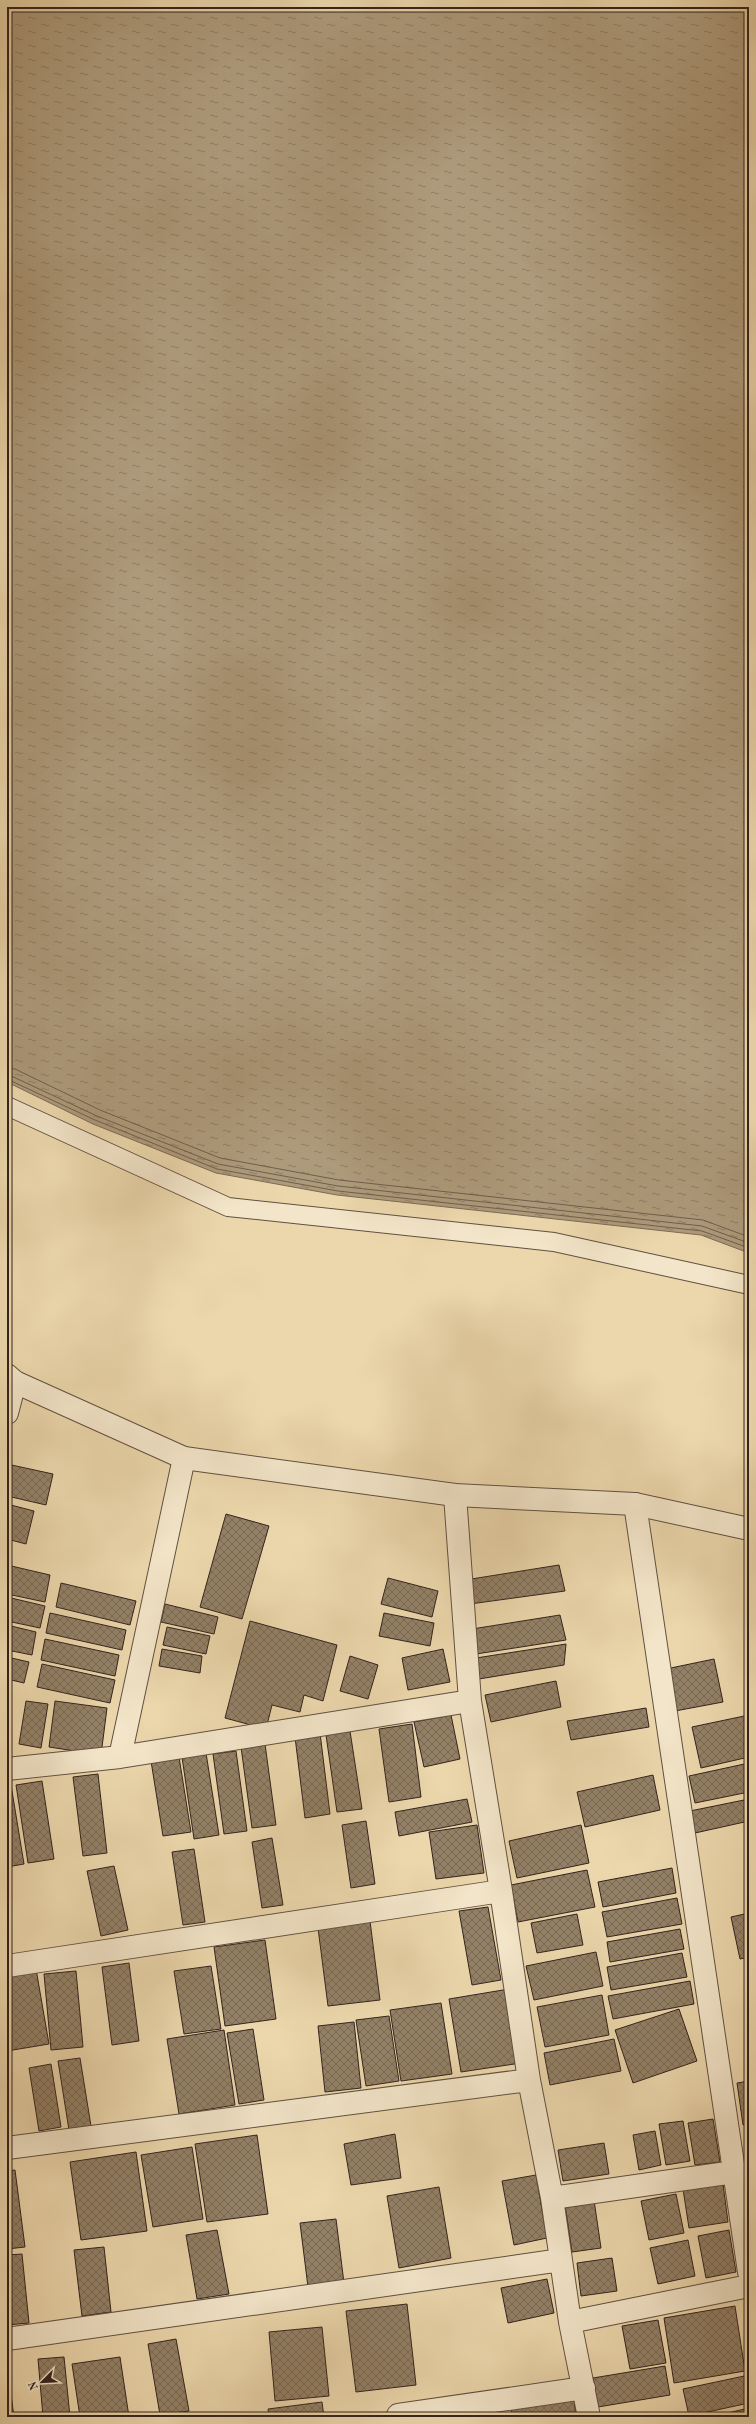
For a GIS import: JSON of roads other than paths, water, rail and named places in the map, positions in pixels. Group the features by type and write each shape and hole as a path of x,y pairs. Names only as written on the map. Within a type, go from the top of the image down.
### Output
{"street":[{"path":"7,1413 11,1378 184,1458 455,1495 635,1504 749,1529"},
{"path":"120,1757 184,1458"},
{"path":"455,1495 470,1701 502,1891 529,2080 552,2198 570,2322 589,2417"},
{"path":"635,1504 749,2272"},
{"path":"7,1769 120,1757 470,1701"},
{"path":"7,1966 502,1891"},
{"path":"7,2148 529,2080"},
{"path":"552,2198 734,2172"},
{"path":"7,2339 561,2260"},
{"path":"570,2322 749,2286"},
{"path":"398,2417 398,2415 584,2388"}],"lane":[{"path":"7,1106 228,1207 554,1242 749,1285"}],"water":[{"path":"7,7 749,7 749,1253 701,1235 337,1195 216,1173 93,1124 7,1082"}]}
